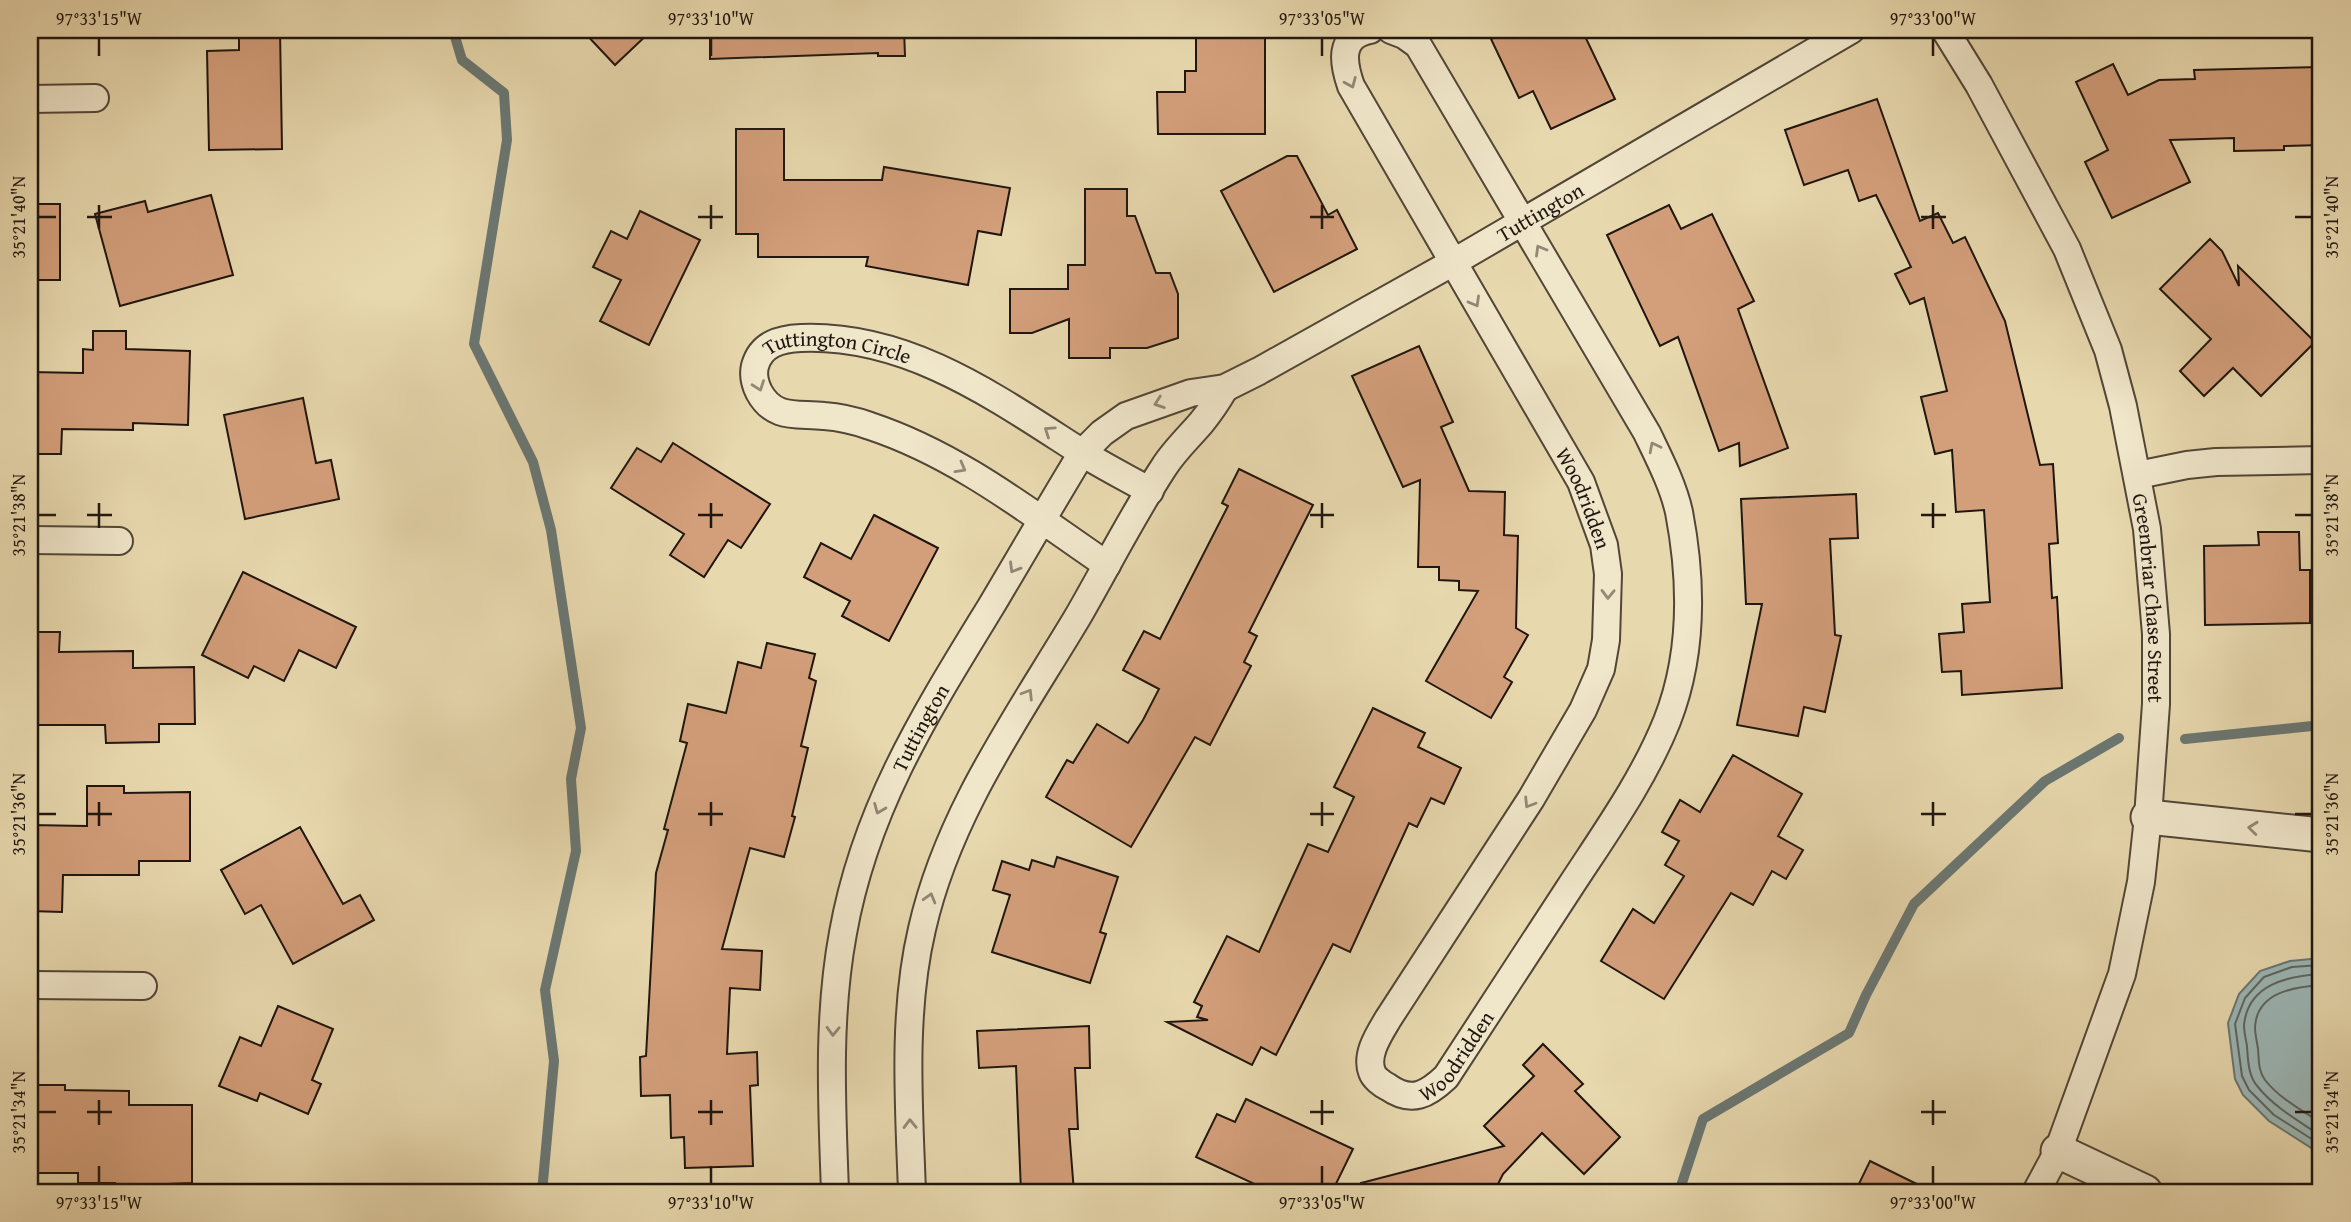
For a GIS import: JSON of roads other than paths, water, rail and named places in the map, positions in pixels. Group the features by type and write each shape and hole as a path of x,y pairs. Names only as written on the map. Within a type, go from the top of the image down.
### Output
{"street":[{"name":"Woodridden","path":"1370,30 1356,35 1348,43 1343,55 1351,86 1581,482 1604,545 1608,574 1608,615 1601,669 1583,710 1531,799 1375,1043 1371,1058 1372,1072 1381,1083 1395,1092 1409,1096 1431,1091 1446,1077 1642,771 1667,720 1682,666 1689,607 1678,510 1647,433 1418,45 1391,30"},
{"name":"Tuttington","path":"835,1192 832,1084 835,985 855,879 871,829 889,785 922,719 1082,453 1102,433 1126,416 1191,393 1226,388 1524,221 1852,30"},
{"name":"Greenbriar Chase Street","path":"1945,30 1979,85 2067,248 2108,350 2123,406 2147,529 2156,634 2148,817 2141,881 2122,974 2058,1151 2036,1192"},
{"path":"30,99 95,98"},
{"name":"Tuttington Circle","path":"1107,565 969,472 917,443 857,421 796,415 769,406 755,381 755,368 761,353 772,343 816,338 905,353 941,368 1021,413 1082,453 1150,491"},
{"name":"Tuttington","path":"912,1192 909,1036 914,980 921,930 956,828 986,766 1165,465 1203,421 1226,388"},
{"path":"2137,475 2216,462 2321,460"},
{"path":"30,540 119,541"},
{"path":"2148,817 2321,835"},
{"path":"30,985 143,986"},
{"path":"2058,1151 2145,1192"}],"water":[{"path":"2321,958 2321,1152 2269,1121 2243,1095 2235,1079 2228,1023 2239,994 2260,971 2290,961"}],"waterway":[{"path":"453,30 462,60 504,93 507,140 474,344 533,462 551,530 581,728 571,779 576,851 545,990 554,1061 542,1192"},
{"path":"2185,739 2312,726 2321,722"},
{"path":"1679,1192 1703,1119 1849,1033 1914,904 2045,781 2119,738"}]}
